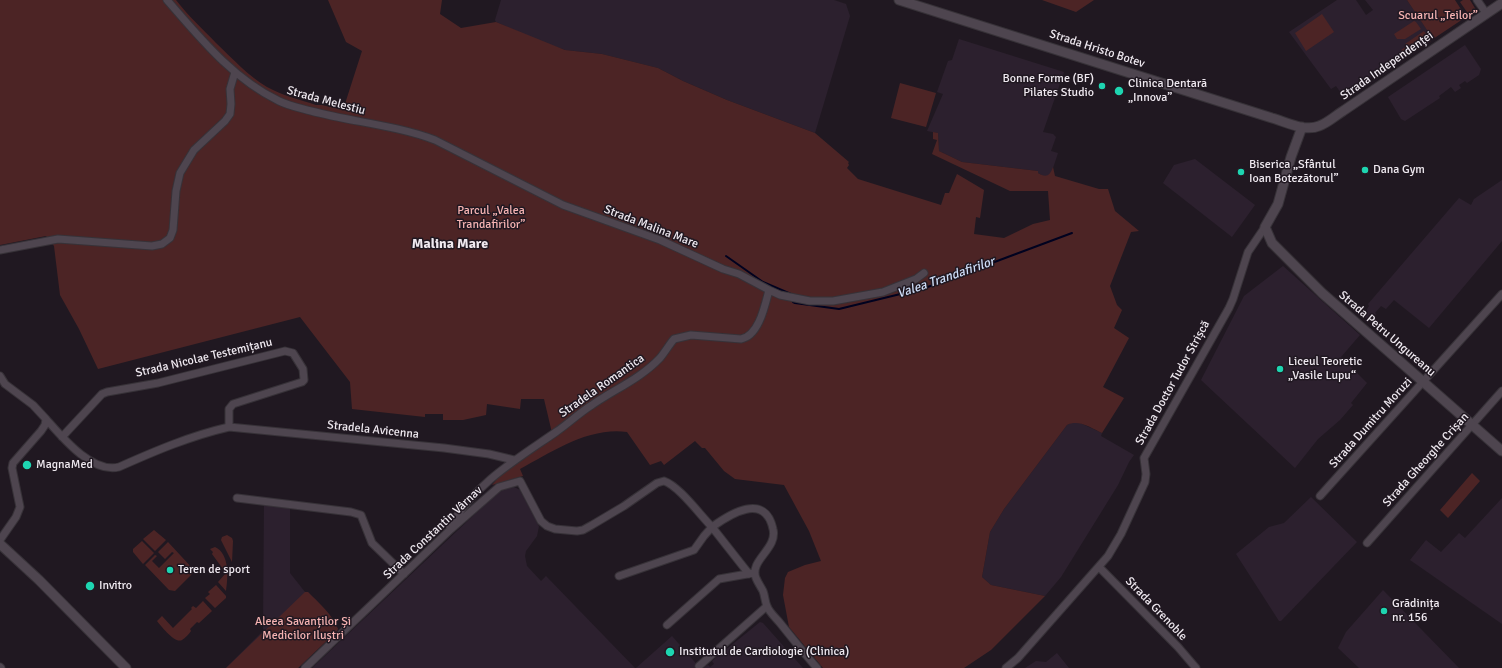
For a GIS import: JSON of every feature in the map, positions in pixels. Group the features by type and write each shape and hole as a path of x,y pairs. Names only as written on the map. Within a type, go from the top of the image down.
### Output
{"main road":[{"name":"Strada Hristo Botev","path":"899,0 1302,127"},
{"name":"Strada Independenței","path":"1302,127 1313,128 1326,123 1502,3"},
{"name":"Strada Doctor Tudor Strișcă","path":"1265,227 1278,204 1293,149 1302,127"},
{"name":"Strada Petru Ungureanu","path":"1265,227 1268,237 1272,243 1322,293 1502,451"},
{"path":"0,544 39,580 126,668"}],"street":[{"name":"Strada Melestiu","path":"167,0 199,37 235,72 259,90 280,101 331,116 374,125"},
{"path":"1477,0 1486,13"},
{"path":"0,250 58,239 152,246 162,244 170,238 174,230 176,191 180,173 194,150 225,121 230,114 230,89 235,72"},
{"name":"Strada Malina Mare","path":"374,125 420,134 435,140 563,205 660,240 723,269 739,274 780,295 804,300 822,302 833,301 883,292 916,279 924,273"},
{"name":"Strada Doctor Tudor Strișcă","path":"1006,668 1018,658 1099,567 1119,537 1145,482 1146,474 1144,458 1229,308 1248,252 1265,227"},
{"name":"Stradela Romantica","path":"447,533 456,517 466,505 498,472 569,423 586,409 638,377 660,358 674,339 691,335 741,339 749,336 755,329 761,316 769,290"},
{"name":"Strada Dumitru Moruzi","path":"1320,496 1502,294"},
{"name":"Strada Nicolae Testemițanu","path":"62,437 102,394 107,392 158,383 285,351 293,353 303,369 304,380 302,382 233,404 229,409 230,427"},
{"path":"0,376 5,384 33,405 77,452 89,460 107,468 114,468 167,446 209,432 230,427"},
{"name":"Strada Gheorghe Crișan","path":"1366,543 1502,391"},
{"path":"0,540 16,517 20,507 12,468 13,463 41,431 45,425 46,419"},
{"name":"Stradela Avicenna","path":"230,427 444,448 489,454 514,460"},
{"name":"Strada Constantin Vârnav","path":"305,668 447,533 499,486 520,480 541,521 547,526 555,529 577,531 583,530 592,525 624,506 657,483 664,481 670,484 682,495 712,527"},
{"path":"237,498 351,512 361,515 372,543 404,574"},
{"path":"620,576 694,550 712,527 743,509 750,508 762,511 773,527 773,538 770,546 756,565 752,574"},
{"path":"712,527 755,577 764,592 766,606 816,668"},
{"name":"Strada Grenoble","path":"1099,567 1178,647 1196,668"},
{"path":"667,625 719,579 752,574"},
{"path":"699,666 766,606"}],"shaded area":[{"path":"501,0 834,0 846,4 850,16 815,133 727,100 683,81 658,68 602,54 565,50 540,41 496,22 495,20"},
{"path":"1337,0 1356,0 1366,15 1373,10 1365,0 1407,0 1432,37 1352,90 1341,93 1336,86 1331,89 1289,32"},
{"path":"959,39 1064,72 1043,132 1053,134 1056,137 1051,151 1058,153 1051,174 1048,176 1043,176 1038,173 1038,171 962,162 939,151 938,133 927,131 943,94 937,92 948,61 952,60"},
{"path":"1465,45 1481,69 1479,75 1467,83 1465,81 1459,85 1461,88 1455,92 1451,87 1439,96 1440,98 1405,121 1401,119 1388,97"},
{"path":"1195,159 1255,205 1232,237 1163,183 1174,165"},
{"path":"1502,180 1502,241 1429,328 1394,300 1386,309 1381,306 1375,313 1376,314 1372,322 1363,316 1369,306 1368,304 1459,198 1471,205 1474,199"},
{"name":"Liceul Teoretic „Vasile Lupu“","path":"1283,266 1360,335 1341,357 1367,383 1351,403 1353,405 1340,420 1318,439 1295,468 1201,380 1244,296"},
{"path":"1073,422 1078,422 1102,433 1101,436 1134,455 1118,485 1061,577 1045,596 991,585 982,577 990,532 1004,509 1067,425"},
{"path":"514,487 520,490 539,526 537,536 526,551 525,556 527,566 541,581 546,576 635,668 312,668 493,497 502,490"},
{"path":"1311,497 1357,542 1281,621 1279,621 1236,554 1269,527 1284,523"},
{"path":"1502,498 1502,624 1410,560 1426,540 1441,552 1459,533 1465,538"},
{"path":"264,504 290,508 290,573 305,592 308,592 324,609 338,629 298,668 226,668 263,631"},
{"name":"Grădinița nr. 156","path":"1383,590 1459,668 1359,668 1338,648 1346,632"},
{"path":"760,622 763,623 803,668 703,668 708,665 710,667 714,664 712,661"},
{"name":"Institutul de Cardiologie (Clinica)","path":"672,636 700,668 636,668"},
{"path":"1057,653 1069,668 1025,668 1036,661 1046,662"}],"green space":[{"name":"Parcul „Valea Trandafirilor”","path":"0,0 176,0 216,43 260,83 291,97 316,105 343,110 362,51 346,42 328,0 442,0 440,14 461,28 496,22 565,50 602,54 658,68 683,81 727,100 815,133 849,162 847,168 858,179 941,205 945,193 949,193 957,174 984,190 980,218 976,217 974,234 1004,238 1033,224 1050,220 1048,191 1010,191 932,154 937,140 933,139 933,132 938,133 939,151 962,162 1038,171 1038,173 1045,176 1051,172 1053,167 1055,176 1099,189 1108,189 1115,211 1139,231 1131,232 1110,286 1117,305 1122,310 1114,328 1129,338 1103,387 1124,398 1102,433 1076,423 1067,425 1004,509 990,532 982,577 991,585 1045,596 991,650 964,668 823,668 789,627 783,595 785,578 788,572 805,565 821,561 809,531 784,485 735,479 724,471 705,448 702,448 695,441 664,465 661,461 650,465 627,432 613,431 598,433 571,442 520,469 523,476 492,485 503,472 553,437 544,399 521,399 520,409 487,404 486,415 463,420 443,420 443,414 425,414 425,417 352,409 350,382 300,317 98,369 79,329 60,295 54,246 46,236 0,245"},
{"path":"1042,0 1094,0 1076,12"},
{"name":"Scuarul „Teilor”","path":"1407,0 1455,0 1466,17 1433,39"},
{"path":"1463,0 1470,0 1476,10 1469,15 1460,2"},
{"path":"1322,14 1334,32 1306,51 1295,33"},
{"path":"1414,21 1421,29 1405,39 1397,39 1394,34"},
{"path":"1424,31 1431,41 1411,54 1403,54 1401,50 1406,47 1405,44"},
{"path":"900,83 936,93 926,127 891,118"},
{"path":"1472,473 1480,481 1448,518 1440,510"},
{"path":"154,530 166,540 155,551 143,539"},
{"path":"227,535 232,538 233,541 232,562 221,540 222,537"},
{"path":"142,541 154,553 143,564 133,552 133,549"},
{"path":"168,542 194,570 194,572 175,591 169,590 145,565 155,555 157,556 152,561 159,568 174,553 172,552 165,559 158,552"},
{"path":"215,547 220,550 226,561 227,580 226,591 218,582 226,573 212,554 213,552 210,549"},
{"path":"216,585 226,596 226,598 215,608 205,598 210,594 208,592"},
{"name":"Aleea Savanților Și Medicilor Iluștri","path":"305,592 308,592 321,604 336,624 338,629 337,631 298,668 226,668"},
{"path":"203,601 212,611 199,623 197,622 182,640 179,641 172,637 157,621 162,616 173,628 192,609 191,608 193,606 196,608"}],"waterway":[{"name":"Valea Trandafirilor","path":"793,302 839,309 925,288 1072,233"},
{"name":"Valea Trandafirilor","path":"726,256 763,282 791,294"}],"place":[{"name":"Bonne Forme (BF) Pilates Studio","path":"1102,86"},
{"name":"Clinica Dentară „Innova”","path":"1119,91"},
{"name":"Dana Gym","path":"1365,170"},
{"name":"Biserica „Sfântul Ioan Botezătorul”","path":"1241,172"},
{"name":"Liceul Teoretic „Vasile Lupu“","path":"1280,369"},
{"name":"MagnaMed","path":"27,465"},
{"name":"Teren de sport","path":"170,570"},
{"name":"Invitro","path":"90,586"},
{"name":"Grădinița nr. 156","path":"1384,611"},
{"name":"Institutul de Cardiologie (Clinica)","path":"670,652"}],"district":[{"name":"Malina Mare","path":"450,244"}]}
